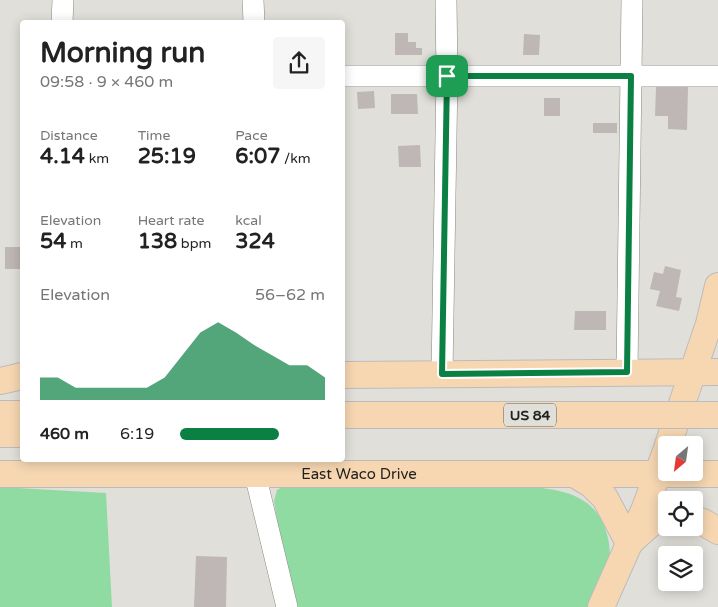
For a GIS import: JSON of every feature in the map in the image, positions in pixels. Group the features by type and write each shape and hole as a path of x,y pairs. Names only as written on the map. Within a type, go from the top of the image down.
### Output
{"main road":[{"path":"673,436 705,372 709,324 718,286"},
{"path":"345,375 705,372"},
{"path":"0,374 20,375"},
{"path":"0,381 20,376"},
{"path":"0,414 20,414"},
{"name":"US 84","path":"345,415 718,415"},
{"name":"US 84","path":"345,434 718,433"},
{"path":"0,434 20,434"},
{"name":"East Waco Drive","path":"0,474 255,467 574,474 658,464"},
{"name":"East Waco Drive","path":"703,471 718,474"},
{"path":"574,474 592,485 605,498 629,543"},
{"path":"601,607 658,475"},
{"path":"629,543 650,524 658,520"},
{"path":"703,522 718,531"}],"street":[{"path":"62,20 63,0"},
{"path":"254,0 254,20"},
{"path":"442,374 447,76 446,0"},
{"path":"627,372 632,0"},
{"path":"345,76 718,76"},
{"path":"255,467 287,607"}],"green space":[{"path":"284,486 526,486 551,489 584,501 601,518 610,550 608,566 589,607 297,607 279,532 274,501 277,490"},
{"path":"0,487 106,493 112,607 0,607"}],"building":[{"path":"395,33 408,33 408,42 416,42 416,48 422,48 422,55 395,55"},
{"path":"524,34 540,35 539,55 523,55"},
{"path":"656,87 688,87 687,130 668,129 668,116 655,116"},
{"path":"374,91 375,108 358,109 357,92"},
{"path":"391,94 417,94 418,114 391,114"},
{"path":"544,98 560,98 560,116 544,116"},
{"path":"593,123 617,123 617,133 593,133"},
{"path":"420,145 421,167 399,167 398,146"},
{"path":"5,247 20,247 20,269 5,269"},
{"path":"665,266 681,270 676,297 682,298 679,311 656,306 660,291 650,289 654,272 663,274"},
{"path":"575,311 606,311 606,330 574,330"},
{"path":"196,556 227,557 226,607 194,607"}],"route":[{"path":"447,76 631,76 627,372 442,374 447,76"}]}
